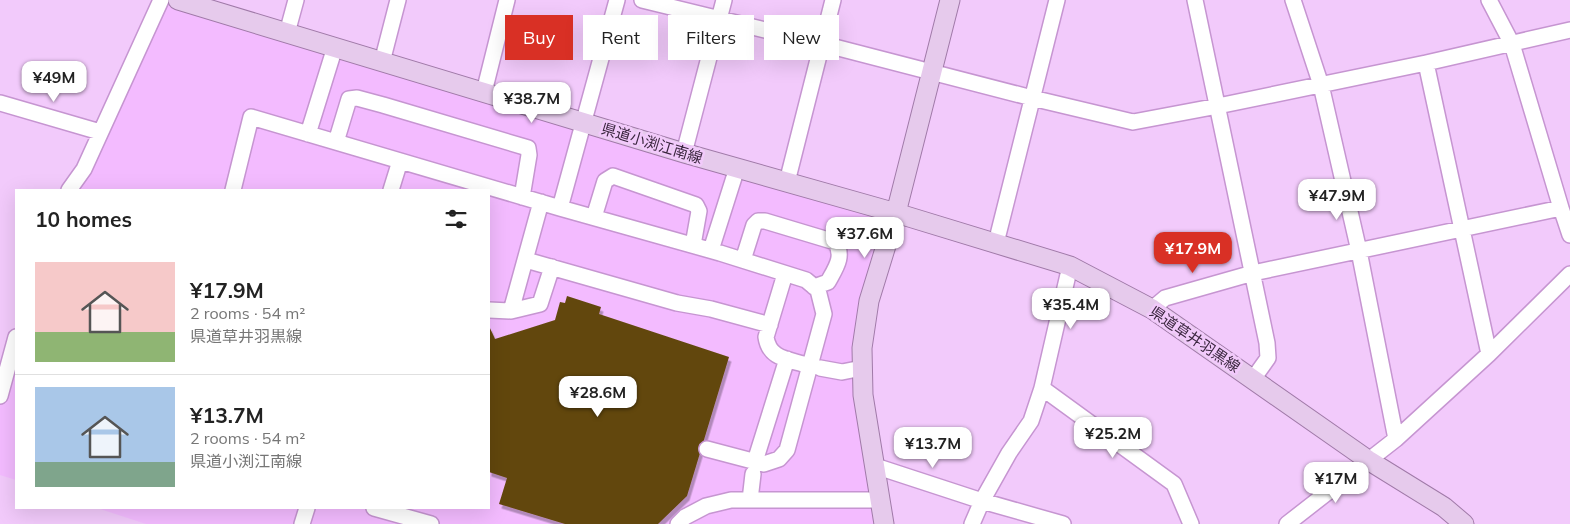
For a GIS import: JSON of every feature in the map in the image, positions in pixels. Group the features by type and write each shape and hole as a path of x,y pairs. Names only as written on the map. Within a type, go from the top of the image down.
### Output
{"main road":[{"name":"県道小渕江南線","path":"178,0 684,153 896,213"},
{"path":"884,524 863,395 862,348 869,301 896,213 950,0"},
{"name":"県道草井羽黒線","path":"896,213 1070,266 1152,309 1368,460 1444,507 1464,524"}],"street":[{"path":"70,189 84,169 161,0"},
{"path":"287,33 296,0"},
{"path":"382,62 398,0"},
{"path":"484,92 507,0"},
{"path":"560,208 617,0"},
{"path":"642,0 703,15"},
{"path":"720,15 724,0"},
{"path":"830,15 833,0"},
{"path":"996,243 1057,0"},
{"path":"1195,0 1267,343 1268,358 1253,379"},
{"path":"1292,0 1321,85 1359,251 1396,439"},
{"path":"1489,0 1512,44 1570,235"},
{"path":"839,48 1133,122 1426,63 1570,30"},
{"path":"308,134 335,47"},
{"path":"684,153 708,60"},
{"path":"786,182 819,60"},
{"path":"1426,63 1488,354"},
{"path":"336,142 349,99 357,98 384,105 528,148 529,155 522,197"},
{"path":"0,103 100,132"},
{"path":"233,189 251,117 594,218 694,245 806,280 818,290 824,314 786,450 779,459 764,464 707,449"},
{"path":"391,189 400,161"},
{"path":"711,250 737,168"},
{"path":"594,218 605,181 613,176 696,205 699,211 694,245"},
{"path":"510,311 541,202"},
{"path":"1152,309 1165,298 1252,273 1561,208"},
{"path":"744,260 754,225 758,221 765,221 835,242 839,248 840,259 828,282 814,287"},
{"path":"526,260 677,303 711,309 770,325"},
{"path":"972,524 982,501 1009,453 1031,421 1042,388 1070,266"},
{"path":"490,310 510,311 540,304 552,267"},
{"path":"785,274 766,337 767,346 773,354 803,364"},
{"path":"1287,524 1396,439 1488,354 1570,274"},
{"path":"0,396 15,341"},
{"path":"757,455 787,359"},
{"path":"820,368 842,372 862,368"},
{"path":"1042,388 1174,484 1191,524"},
{"path":"875,466 982,501 1063,524"},
{"path":"750,500 753,474"},
{"path":"678,524 685,517 706,506 731,500 880,500"},
{"path":"302,524 307,509"},
{"path":"378,509 430,524"}],"shaded area":[{"path":"161,0 178,0 896,213 862,348 884,524 146,524 100,509 490,509 490,189 69,189"},
{"path":"15,341 15,480 0,475 0,396"}],"building":[{"path":"567,296 601,307 599,314 729,357 687,496 658,524 565,524 499,504 507,478 490,472 490,328 495,339 555,320 560,302 565,303"}]}
